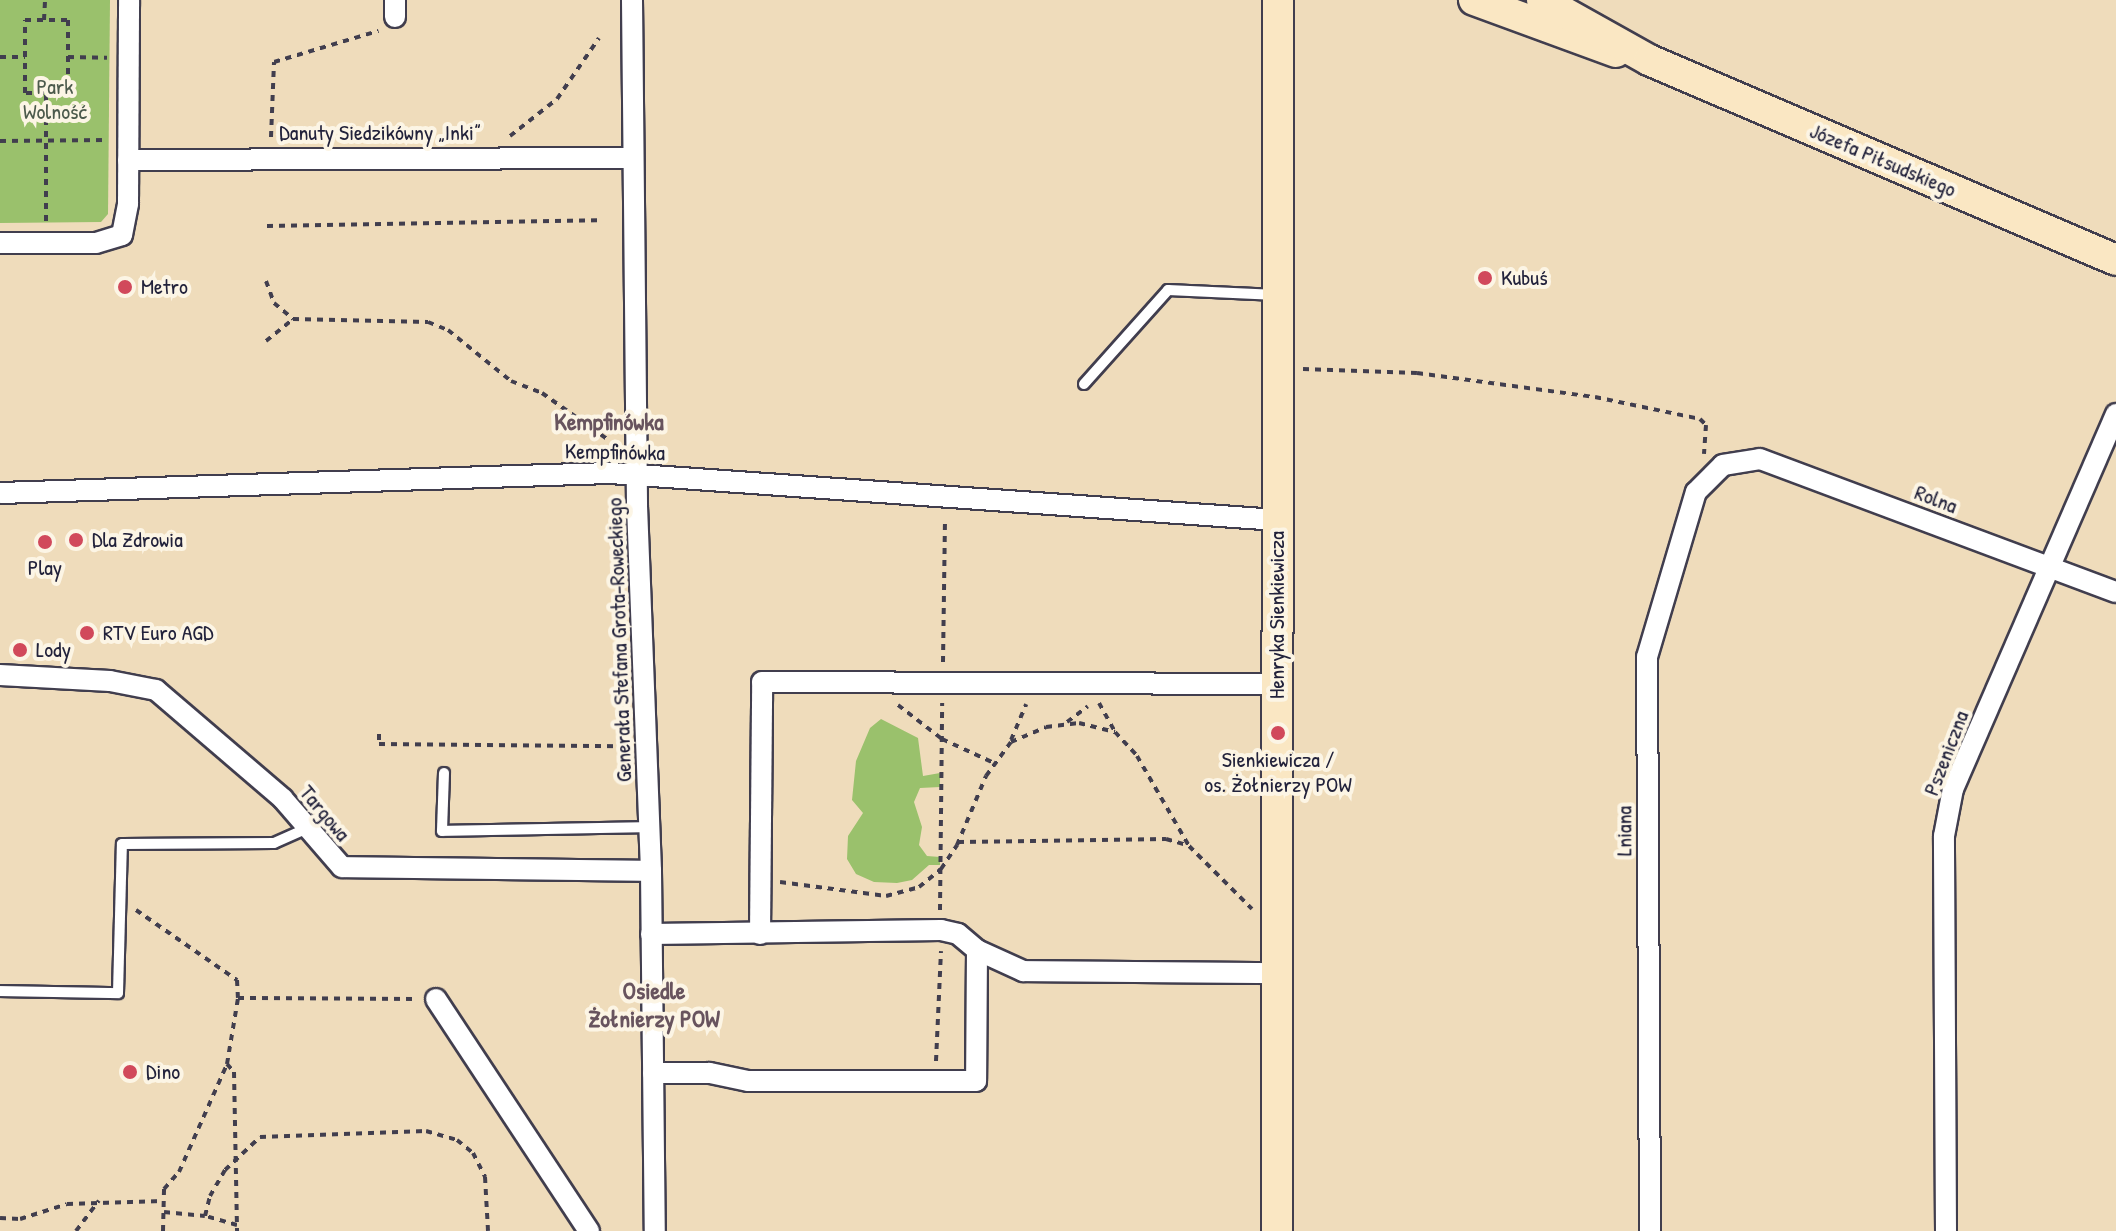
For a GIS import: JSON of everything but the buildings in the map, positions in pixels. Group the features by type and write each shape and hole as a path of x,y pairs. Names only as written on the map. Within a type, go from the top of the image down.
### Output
{"street":[{"path":"0,243 111,242 122,235 128,160 129,0"},
{"name":"Generała Stefana Grota-Roweckiego","path":"632,0 631,158 637,474 651,871 655,1231"},
{"name":"Henryka Sienkiewicza","path":"1277,1231 1278,0"},
{"name":"Józefa Piłsudskiego","path":"1474,0 1554,33 1649,60"},
{"name":"Józefa Piłsudskiego","path":"1542,0 1649,60 2116,260"},
{"name":"Danuty Siedzikówny „Inki”","path":"128,160 232,161 270,156 631,158"},
{"name":"Pszeniczna","path":"1946,1231 1944,836 1953,789 2116,414"},
{"name":"Lniana","path":"1650,1231 1647,657 1688,513 1712,471 1737,460"},
{"name":"Rolna","path":"1737,460 1784,466 2116,592"},
{"name":"Kempfinówka","path":"0,493 637,474 1277,520"},
{"name":"Targowa","path":"0,675 123,682 156,690 207,730 308,828 330,858 360,870 651,871"},
{"path":"760,934 762,682 1277,684"},
{"path":"651,934 941,930 958,934 977,950 1023,971 1277,973"},
{"path":"653,1073 709,1073 748,1081 976,1081 977,950"},
{"path":"436,999 589,1231"}],"lane":[{"path":"1084,384 1168,290 1279,295"},
{"path":"444,773 442,831 649,827"},
{"path":"0,991 118,993 122,844 274,843 308,828"}],"path":[{"path":"44,20 45,0"},
{"path":"270,156 274,62 381,30 382,17 395,8"},
{"path":"25,20 44,20 68,20 68,93 25,93 25,20"},
{"path":"507,138 557,99 599,38"},
{"path":"0,57 25,57"},
{"path":"68,57 110,58"},
{"path":"46,92 46,243"},
{"path":"0,141 109,140"},
{"path":"267,226 598,220"},
{"path":"266,281 274,303 293,319 428,322 448,330 511,381 542,393 607,439"},
{"path":"266,341 293,319"},
{"path":"1295,369 1417,373 1595,397 1700,419 1706,425 1702,485"},
{"path":"935,1072 941,930 942,683 947,497"},
{"path":"760,879 886,896 919,887 941,869 958,842 994,763 1011,742 1035,683"},
{"path":"1011,742 1065,723 1097,699 1115,732 1156,785 1189,846 1229,891 1261,915"},
{"path":"887,702 914,713 942,739 994,763"},
{"path":"1065,723 1115,732"},
{"path":"379,734 379,744 623,746"},
{"path":"958,842 1166,839 1189,846"},
{"path":"121,909 142,910 237,980 238,998 227,1064 179,1172 164,1189 163,1231"},
{"path":"238,998 436,999"},
{"path":"163,1211 205,1216 237,1228 234,1072 227,1064"},
{"path":"205,1216 214,1187 236,1160 268,1133 436,1132 466,1147 481,1167 488,1231"},
{"path":"76,1231 99,1201"},
{"path":"0,1218 20,1219 67,1204 163,1201"}],"green space":[{"name":"Park Wolność","path":"0,0 110,0 108,214 101,222 0,223"},
{"path":"881,719 918,738 923,776 940,773 940,787 920,788 914,802 922,827 919,845 927,856 940,857 940,865 929,865 912,880 897,883 874,882 856,874 847,859 848,836 863,813 852,800 856,761 870,728"}],"place":[{"name":"Kubuś","path":"1485,278"},
{"name":"Metro","path":"125,287"},
{"name":"Dla Zdrowia","path":"76,540"},
{"name":"Play","path":"45,542"},
{"name":"RTV Euro AGD","path":"87,633"},
{"name":"Lody","path":"20,650"},
{"name":"Sienkiewicza / os. Żołnierzy POW","path":"1278,733"},
{"name":"Dino","path":"130,1072"}],"district":[{"name":"Kempfinówka","path":"609,422"},
{"name":"Osiedle Żołnierzy POW","path":"654,1005"}]}
